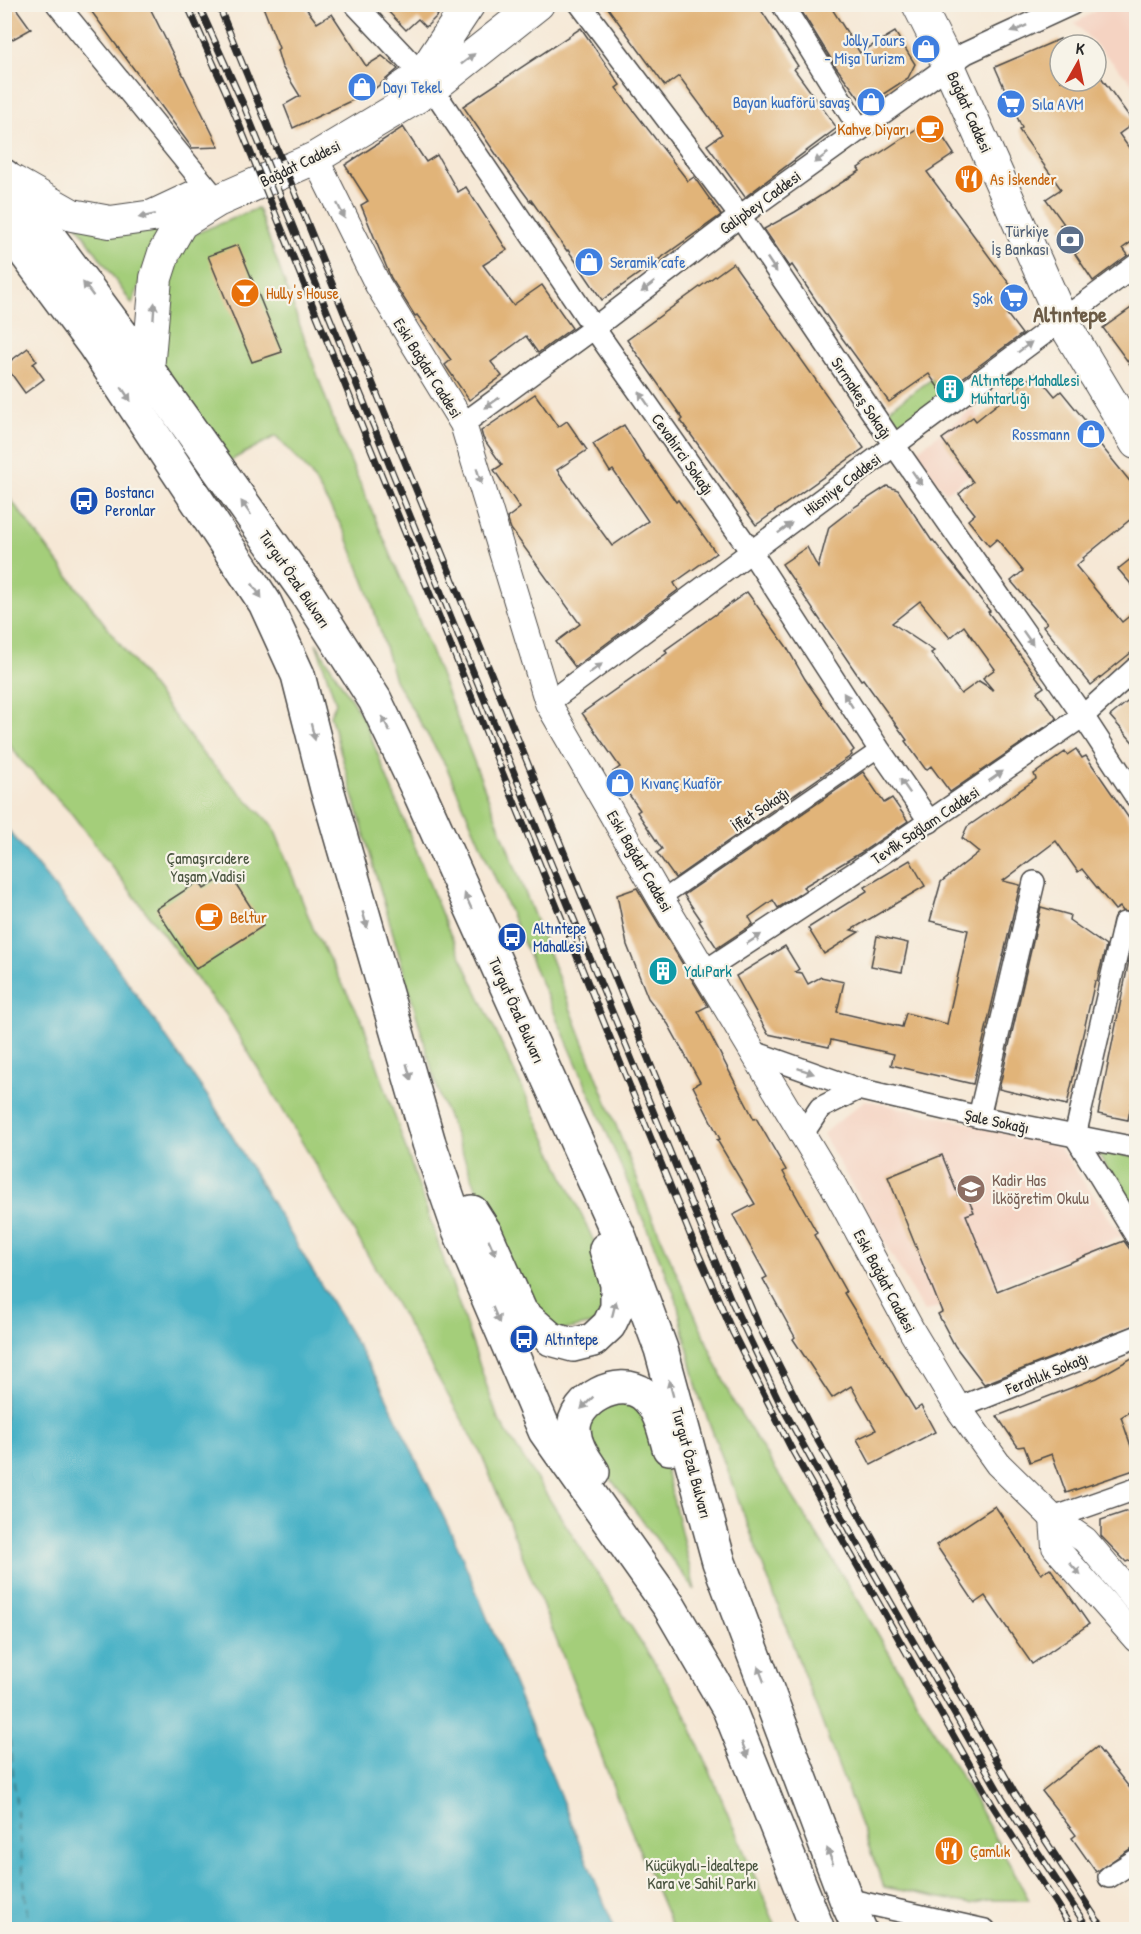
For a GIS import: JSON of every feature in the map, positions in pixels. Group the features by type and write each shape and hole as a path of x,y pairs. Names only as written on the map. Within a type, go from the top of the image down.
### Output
{"highway":[{"name":"Turgut Özal Bulvarı","path":"4,176 148,370 308,596 375,700 421,796 620,1238 661,1349 719,1562 846,1899 860,1929"},
{"path":"4,224 94,345 265,603 298,675 327,789 429,1143 459,1230 545,1431 669,1606 729,1709 818,1929"},
{"path":"429,1143 486,1234 521,1313 551,1339 573,1345 593,1340 609,1325 617,1308 617,1284 611,1260 518,1054 492,955"},
{"path":"669,1606 649,1554 577,1448 574,1428 580,1410 592,1396 608,1390 631,1388 644,1395 659,1415 685,1500 719,1562"}],"main road":[{"path":"427,81 469,4"},
{"name":"Bağdat Caddesi","path":"148,370 156,278 164,253 181,223 217,201 313,152 427,81 538,4"},
{"name":"Bağdat Caddesi","path":"918,4 958,59"},
{"name":"Bağdat Caddesi","path":"939,4 958,59 1068,316 1137,443"},
{"name":"Bağdat Caddesi","path":"4,176 72,215 110,222 153,216 209,190 313,152"},
{"name":"Bağdat Caddesi","path":"1068,316 1137,416"}],"street":[{"path":"57,4 209,190"},
{"name":"Cevahirci Sokağı","path":"354,4 427,81 594,328 752,553 879,749 930,822"},
{"name":"Sırmakeş Sokağı","path":"580,4 740,216 894,445 1137,797"},
{"path":"782,4 860,130"},
{"name":"Galipbey Caddesi","path":"463,424 594,328 740,216 958,59 1072,4"},
{"name":"Eski Bağdat Caddesi","path":"313,152 378,285 463,424 548,704 751,1051 833,1185 913,1333 958,1408 998,1464 1053,1518 1085,1540 1137,1600"},
{"name":"Hüsniye Caddesi","path":"548,704 1137,265"},
{"name":"Tevfik Sağlam Caddesi","path":"705,971 930,822 1083,716 1137,668"},
{"name":"İffet Sokağı","path":"661,899 879,749"},
{"path":"979,1117 1034,882"},
{"path":"1124,923 1075,1136 1137,1236"},
{"name":"Şale Sokağı","path":"751,1051 858,1089 979,1117 1137,1148"},
{"path":"802,1135 820,1108 858,1089"},
{"name":"Ferahlık Sokağı","path":"958,1408 1137,1337"},
{"path":"1137,1489 1053,1518 1055,1546 1137,1639"},
{"path":"1109,1877 1137,1860"},
{"path":"846,1899 985,1929"}],"shaded area":[{"path":"1107,4 1136,5 1136,87 1108,58 1108,33 1085,33 1075,23"},
{"path":"973,409 1004,450 946,493 915,452"},
{"name":"Kadir Has İlköğretim Okulu","path":"865,1100 1056,1143 1122,1236 924,1312 823,1134"}],"green space":[{"path":"258,208 337,430 416,613 649,1210 732,1400 861,1605 974,1799 1029,1900 989,1900 971,1904 884,1887 698,1393 676,1298 604,1126 446,766 395,680 370,597 345,532 310,473 276,436 226,463 158,365 167,263 187,237"},
{"path":"77,225 163,225 132,304"},
{"path":"932,379 946,399 902,430 888,410"},
{"name":"Çamaşırcıdere Yaşam Vadisi","path":"5,492 205,757 273,826 313,928 363,1023 498,1419 682,1706 777,1929 673,1929 617,1797 481,1453 327,1184 225,1013 72,814 20,759 5,738"},
{"path":"316,643 364,720 446,925 604,1263 609,1286 597,1323 559,1331 517,1290 440,1097 330,715 336,703"},
{"path":"1097,1151 1136,1157 1136,1218"},
{"path":"626,1401 642,1409 658,1436 695,1590 591,1453 585,1425 593,1409"}],"water":[{"path":"5,826 103,947 213,1104 379,1382 458,1547 615,1929 5,1929"}],"building":[{"path":"4,4 13,4 31,29 4,44"},
{"path":"86,4 148,4 219,147 192,148"},
{"path":"262,4 303,4 317,23 332,14 366,66 382,56 398,69 372,91 293,128 284,105 300,96 282,67 277,50 279,48"},
{"path":"381,4 435,4 432,8 438,15 426,27 418,19 406,30"},
{"path":"605,4 757,4 798,66 794,69 837,128 745,197 707,145 722,134 679,76 665,86"},
{"path":"797,4 829,4 860,53 895,32 915,64 908,78 865,106 836,67"},
{"path":"581,28 620,85 616,88 688,181 694,177 721,215 602,300 463,106"},
{"path":"1048,44 1048,93 1108,93 1108,87 1134,123 1119,134 1137,159 1137,238 1123,248 1128,255 1093,281 1075,254 1078,252 1060,225 1064,224 1046,199 1061,189 1019,130 1022,128 995,67"},
{"path":"931,119 954,154 927,172 1022,301 1006,313 1022,334 942,393 929,374 889,402 764,229 860,171 858,168"},
{"path":"403,127 426,162 437,155 458,192 466,187 507,250 483,265 513,305 542,285 572,328 538,353 526,336 491,362 502,376 469,400 445,365 451,360 417,315 415,316 391,278 361,205 368,201 345,165"},
{"path":"238,245 282,352 252,362 208,256"},
{"path":"733,263 864,448 756,525 681,421 683,419 627,340"},
{"path":"1137,304 1137,374 1103,328"},
{"path":"28,348 37,361 33,364 44,379 25,393 5,365"},
{"path":"1036,373 1055,396 1061,391 1101,440 1098,442 1137,490 1137,514 1076,566 1122,622 1137,610 1137,648 1091,685 1043,626 1047,623 1011,581 1023,571 997,539 989,546 968,520 975,514 959,494 973,482 942,439 973,417 976,421"},
{"path":"535,394 558,427 567,421 587,450 557,470 612,546 648,521 613,470 610,472 593,444 624,425 647,462 716,553 674,583 678,590 575,667 556,642 580,624 511,529 507,518 520,508 494,470 502,465 483,438 481,431"},
{"path":"887,486 898,490 932,541 990,611 988,612 1044,687 1037,692 1057,719 950,792 931,766 926,770 782,564 807,547 818,568 829,527","holes":["920,601 950,638 964,626 995,669 983,678 993,690 979,681 961,694 931,653 934,651 892,623"]},
{"path":"1137,554 1137,591 1118,569"},
{"path":"747,592 786,646 805,679 854,750 852,755 675,878 657,853 662,849 637,812 640,810 613,772 620,767 582,713 667,653 665,650"},
{"path":"1137,694 1137,747 1110,716"},
{"path":"1076,749 1082,758 1086,756 1137,830 1137,927 1133,914 1123,911 1120,907 1115,910 1082,869 1078,872 1056,841 1003,881 1020,885 973,1084 891,1065 894,1054 831,1040 829,1047 768,1034 736,976 785,946 799,969 795,972 802,973 808,984 821,977 844,982 837,1012 902,1027 906,1013 947,1024 968,930 930,921 941,882 979,852 962,838 967,827 1036,779 1034,774 1065,752 1067,755"},
{"path":"863,772 884,803 892,798 908,821 803,887 806,890 778,908 773,900 749,917 753,924 717,948 684,895"},
{"path":"910,860 925,886 851,930 859,932 824,954 808,928 867,891 865,887"},
{"name":"Beltur","path":"232,878 263,926 196,969 156,909 199,881 204,889 220,879 224,884"},
{"path":"637,888 708,1006 698,1011 754,1119 756,1118 786,1170 783,1172 817,1233 814,1235 846,1292 844,1293 915,1410 921,1406 935,1432 871,1465 857,1439 876,1430 851,1386 832,1398 793,1339 795,1337 763,1279 767,1277 733,1215 755,1204 717,1140 720,1139 693,1086 700,1082 668,1024 648,998 627,945 617,895"},
{"path":"1041,907 1070,915 1069,920 1106,946 1097,981 1095,981 1067,1105 999,1089"},
{"path":"877,936 908,943 902,972 871,966"},
{"path":"1129,960 1137,961 1137,1078 1128,1120 1098,1114"},
{"path":"942,1155 958,1195 965,1192 974,1212 966,1215 997,1291 1124,1241 1137,1259 1137,1324 984,1384 955,1346 938,1314 942,1312 888,1177"},
{"path":"1137,1355 1137,1407 1121,1417 1132,1449 1137,1450 1137,1469 1066,1493 1052,1454 1030,1462 1024,1446 1018,1447 997,1416 1097,1378"},
{"path":"995,1506 1041,1574 1050,1568 1089,1624 1032,1664 985,1596 975,1603 936,1545"},
{"path":"1137,1508 1137,1558 1126,1562 1101,1536 1101,1520"},
{"path":"1097,1747 1137,1797 1137,1844 1096,1872 1072,1838 1076,1835 1042,1791"}],"ferry route":[{"path":"4,1684 29,1930"}],"railway":[{"path":"187,4 226,92 691,1237 733,1333 791,1448 993,1806 1073,1930"},
{"path":"198,4 244,106 538,832 731,1300 778,1399 853,1536 1003,1799 1089,1930"},
{"path":"218,4 758,1324 812,1430 1014,1792 1097,1920 1107,1930"}],"place":[{"name":"Jolly Tours - Mişa Turizm","path":"926,49"},
{"name":"Dayı Tekel","path":"362,87"},
{"name":"Bayan kuaförü savaş","path":"871,102"},
{"name":"Sıla AVM","path":"1011,104"},
{"name":"Kahve Diyarı","path":"930,129"},
{"name":"As İskender","path":"969,179"},
{"name":"Türkiye İş Bankası","path":"1070,240"},
{"name":"Seramik cafe","path":"589,262"},
{"name":"Hully's House","path":"245,293"},
{"name":"Şok","path":"1014,298"},
{"name":"Altıntepe Mahallesi Muhtarlığı","path":"950,389"},
{"name":"Rossmann","path":"1091,434"},
{"name":"Bostancı Peronlar","path":"84,501"},
{"name":"Kıvanç Kuaför","path":"620,783"},
{"name":"Beltur","path":"209,917"},
{"name":"Altıntepe Mahallesi","path":"512,937"},
{"name":"YalıPark","path":"663,971"},
{"name":"Kadir Has İlköğretim Okulu","path":"971,1189"},
{"name":"Altıntepe","path":"524,1339"},
{"name":"Çamlık","path":"949,1851"}],"district":[{"name":"Altıntepe","path":"1070,314"}],"park label":[{"name":"Küçükyalı-İdealtepe Kara ve Sahil Parkı","path":"702,1874"}]}
